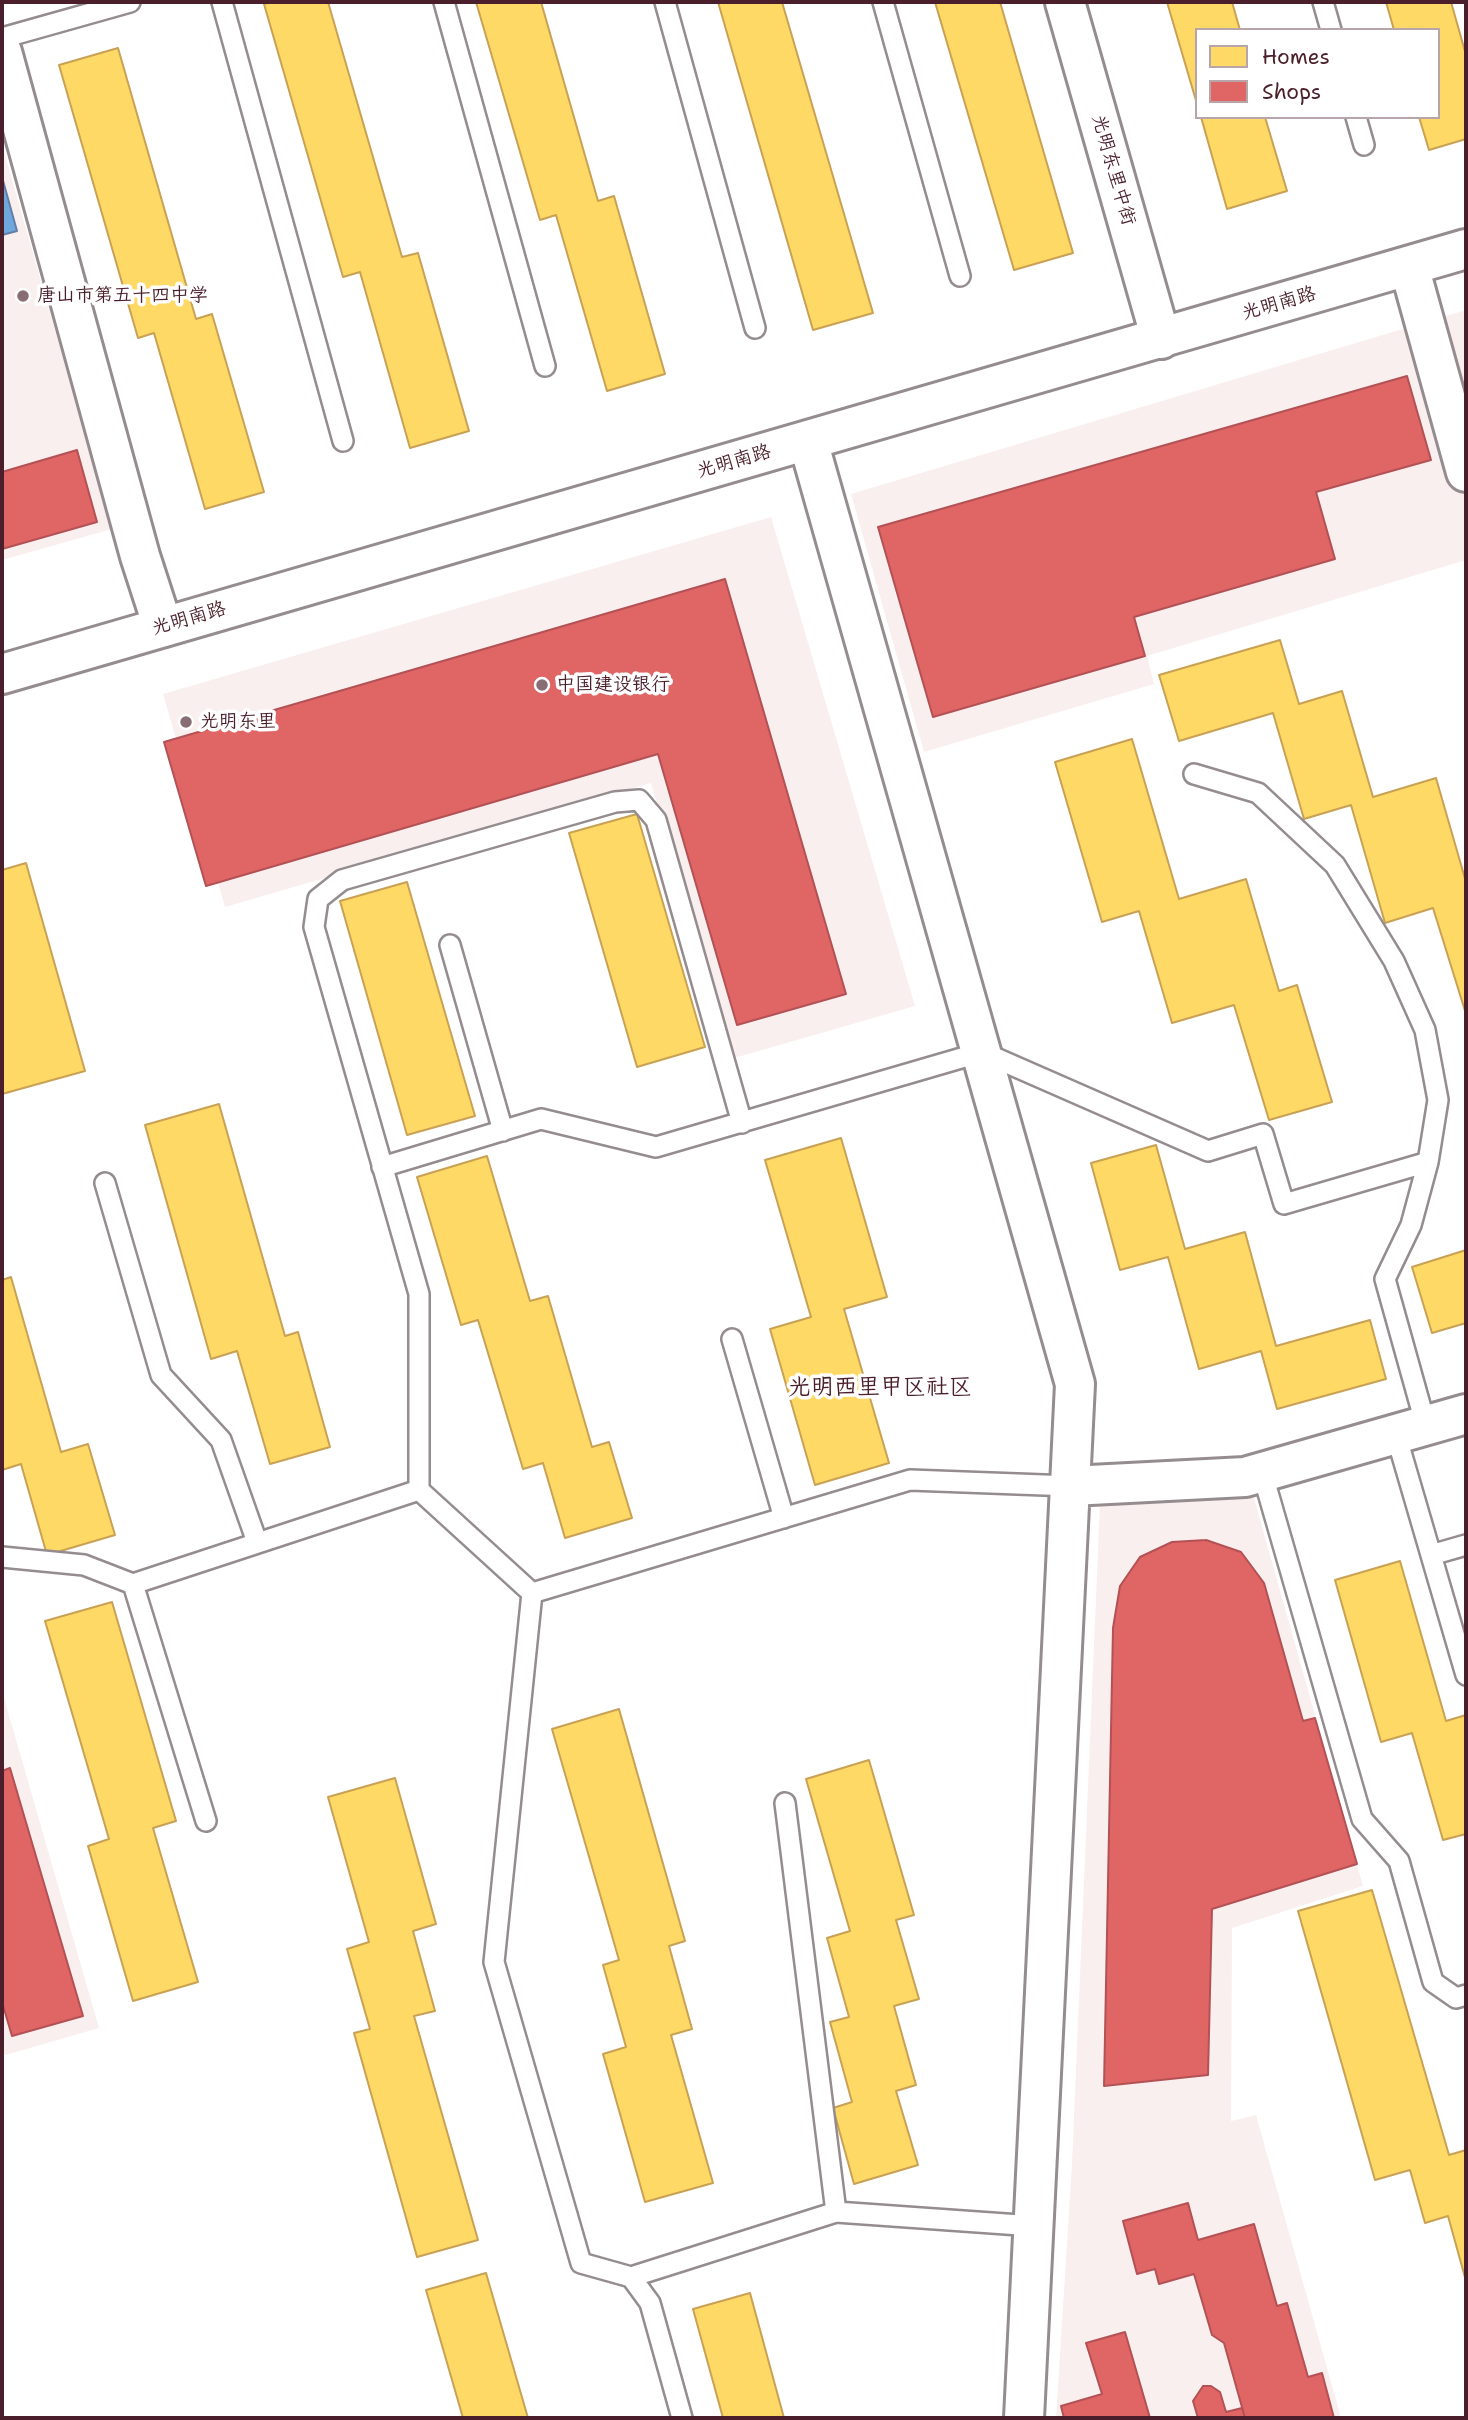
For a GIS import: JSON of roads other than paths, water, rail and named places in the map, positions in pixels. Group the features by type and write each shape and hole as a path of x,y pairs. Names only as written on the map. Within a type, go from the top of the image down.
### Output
{"street":[{"name":"光明东里中街","path":"1066,2 1161,339"},
{"path":"2,51 163,627"},
{"name":"光明南路","path":"2,674 1466,249"},
{"path":"1409,266 1466,472"},
{"path":"808,441 1075,1384 1024,2418"},
{"path":"1071,1486 1245,1476 1466,1415"}],"lane":[{"path":"2,38 130,2"},
{"path":"222,2 344,441"},
{"path":"444,2 545,366"},
{"path":"665,2 755,328"},
{"path":"883,2 960,276"},
{"path":"1324,2 1330,28"},
{"path":"1357,119 1364,145"},
{"path":"1194,774 1258,793 1335,865 1394,961 1424,1030 1438,1100 1428,1162 1411,1225 1385,1279 1431,1555 1466,1675"},
{"path":"532,1593 419,1490 419,1294 314,927 318,899 342,880 615,802 639,800 656,820 742,1123"},
{"path":"450,946 503,1130"},
{"path":"382,1167 541,1119 656,1147 982,1052 1208,1151 1263,1135 1284,1204 1428,1162"},
{"path":"105,1183 161,1375 221,1440 257,1542"},
{"path":"732,1339 784,1518"},
{"path":"1262,1472 1362,1819 1399,1861 1433,1982 1456,1998 1466,1995"},
{"path":"532,1593 910,1480 1071,1486"},
{"path":"2,1557 84,1564 133,1584 419,1490"},
{"path":"1431,1555 1466,1545"},
{"path":"133,1584 206,1821"},
{"path":"532,1593 494,1962 581,2263 631,2277 836,2212 1034,2227"},
{"path":"785,1803 836,2212"},
{"path":"631,2277 650,2303 682,2418"}],"place":[{"name":"唐山市第五十四中学","path":"23,296"},
{"name":"中国建设银行","path":"542,685"},
{"name":"光明东里","path":"186,722"}],"district":[{"name":"光明西里甲区社区","path":"880,1388"}]}
